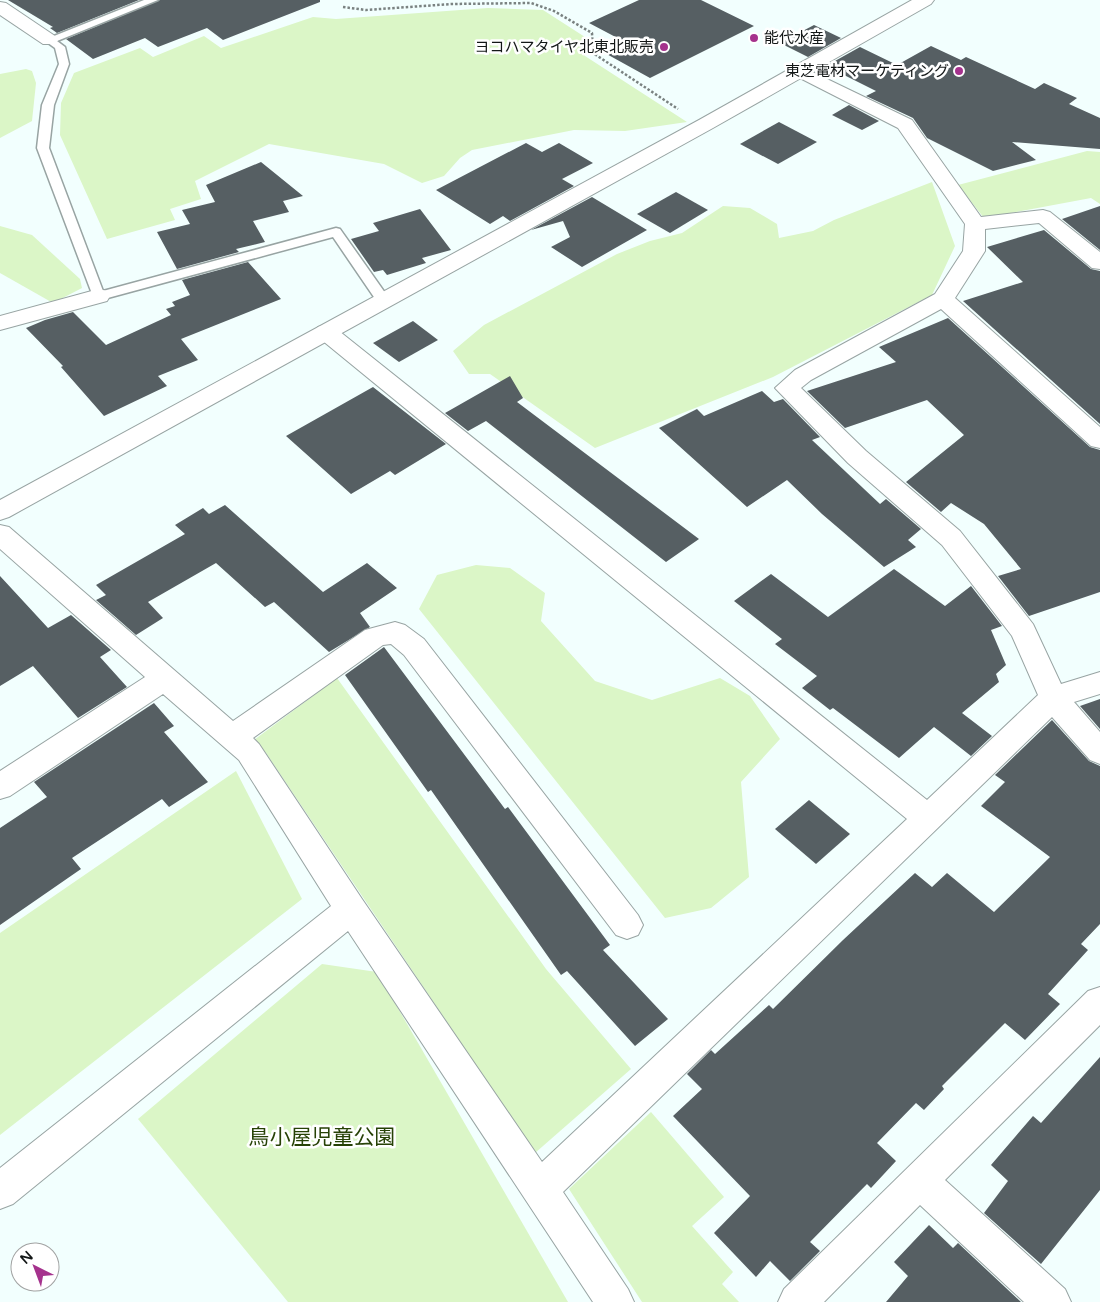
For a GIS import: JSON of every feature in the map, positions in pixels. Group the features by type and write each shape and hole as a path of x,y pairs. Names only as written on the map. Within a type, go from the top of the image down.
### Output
{"street":[{"path":"0,511 706,124 925,0"},
{"path":"0,7 49,40"},
{"path":"800,71 905,124 975,224 974,251 944,298 803,375 786,388 857,457 951,538 1023,631 1053,698 1100,752"},
{"path":"975,224 1042,216 1100,263"},
{"path":"0,322 99,296"},
{"path":"944,298 1100,440"},
{"path":"326,332 929,818"},
{"path":"0,534 249,752 351,910 615,1302"},
{"path":"232,737 375,637 395,632 414,647 627,925"},
{"path":"0,787 165,678"},
{"path":"538,1190 1053,698 1100,683"},
{"path":"0,1191 351,910"},
{"path":"797,1302 1100,1002"},
{"path":"920,1181 1052,1302"}],"lane":[{"path":"49,40 153,0"},
{"path":"49,40 60,47 64,64 48,105 43,148 99,296 336,232 383,300"}],"path":[{"path":"343,7 366,10 452,4 531,3 554,11 592,33 593,53 671,105 706,124"}],"green space":[{"path":"488,8 543,10 585,37 585,56 687,122 625,131 574,130 472,150 460,158 444,176 422,183 384,164 269,144 195,181 201,199 170,209 175,220 107,239 60,135 61,103 74,73 140,48 153,57 204,36 221,48 313,17 336,19"},
{"path":"26,69 32,71 36,83 32,121 0,138 0,74"},
{"path":"1087,151 1100,152 1100,204 1091,198 984,218 958,185"},
{"path":"932,182 955,246 932,295 773,377 595,448 490,374 469,374 453,351 484,325 617,254 650,241 682,233 723,206 750,208 777,224 779,238 813,231 834,220"},
{"path":"0,226 32,235 80,279 82,288 53,303 0,273"},
{"path":"476,565 510,568 545,593 541,621 595,681 652,700 720,678 750,696 780,739 741,782 749,877 711,908 665,918 419,609 437,575"},
{"path":"337,678 546,969 631,1069 535,1153 266,753 254,740"},
{"path":"236,771 302,899 0,1135 0,933"},
{"name":"鳥小屋児童公園","path":"322,964 377,972 568,1302 288,1302 138,1119"},
{"path":"651,1112 724,1197 692,1226 733,1272 722,1284 739,1302 642,1302 569,1189"}],"building":[{"path":"8,0 139,0 57,33 50,28 53,27"},
{"path":"160,0 320,0 320,2 223,40 207,28 158,47 145,38 93,59 66,39"},
{"path":"639,0 701,0 754,26 650,78 603,52 625,42 589,23"},
{"path":"814,25 841,38 808,57 780,43"},
{"path":"931,46 961,60 966,57 1035,89 1044,83 1077,98 1069,104 1100,118 1100,149 1012,142 1036,160 993,171 927,138 913,118 866,96 876,91 826,66 860,47 897,65"},
{"path":"849,105 879,121 862,130 832,115"},
{"path":"779,122 817,142 778,164 740,144"},
{"path":"526,143 542,152 559,143 593,163 562,179 574,186 510,221 503,216 490,224 436,190"},
{"path":"261,162 303,196 283,201 289,212 253,221 265,242 236,249 239,252 177,269 157,232 190,224 182,210 215,202 206,185"},
{"path":"676,192 708,210 670,233 637,214"},
{"path":"592,197 647,230 582,267 551,247 570,237 563,221 531,230"},
{"path":"1100,206 1100,250 1062,219"},
{"path":"420,209 451,250 422,258 426,263 387,275 383,270 374,272 351,239 379,231 373,223"},
{"path":"1044,230 1091,269 1100,271 1100,424 963,301 1023,282 987,247"},
{"path":"248,262 281,299 181,339 198,360 158,376 167,386 104,416 61,367 63,366 26,328 73,312 106,345 171,315 166,309 175,306 172,302 190,295 182,280"},
{"path":"948,318 1090,447 1100,450 1100,592 1029,616 998,576 1021,569 984,524 951,503 941,512 906,482 964,435 927,400 845,428 807,391 896,362 879,347"},
{"path":"413,321 438,340 399,362 373,343"},
{"path":"510,376 523,398 517,402 699,539 666,562 486,421 468,431 445,413"},
{"path":"373,387 446,444 395,475 390,471 351,494 286,436"},
{"path":"762,391 774,402 783,399 820,437 812,440 880,504 886,499 921,529 908,540 916,547 884,567 822,514 787,480 747,507 659,428 697,409 704,416"},
{"path":"225,505 323,592 367,563 397,588 360,613 370,627 329,652 274,602 265,607 216,563 148,602 163,618 136,635 96,600 106,595 96,585 185,534 175,525 203,508 209,514"},
{"path":"894,569 945,606 971,586 1002,626 991,630 1006,665 996,674 999,682 962,713 992,736 971,756 934,727 899,758 833,708 830,710 802,688 817,676 775,644 782,639 734,601 771,574 828,617"},
{"path":"0,576 48,628 71,615 111,650 100,657 127,687 78,718 33,666 0,686"},
{"path":"384,647 505,809 508,807 610,945 603,950 668,1019 635,1046 567,971 561,975 431,790 428,792 345,675"},
{"path":"1100,699 1100,729 1080,706"},
{"path":"154,703 174,726 164,732 208,782 169,807 162,799 72,858 81,869 0,925 0,828 47,797 34,782"},
{"path":"1052,720 1089,761 1100,766 1100,924 1081,944 1088,950 1048,994 1060,1004 1025,1040 1005,1023 942,1086 944,1089 924,1110 916,1103 877,1143 896,1161 871,1188 867,1184 810,1242 820,1251 790,1281 770,1261 756,1277 714,1233 750,1196 673,1116 702,1089 687,1074 711,1050 715,1054 769,1005 773,1009 915,873 932,887 947,873 994,912 1050,857 981,806 1005,782 995,775"},
{"path":"809,800 850,834 816,864 775,829"},
{"path":"1100,1057 1100,1190 1041,1264 984,1213 1008,1181 991,1165 1033,1116 1041,1123"},
{"path":"929,1225 953,1248 958,1243 1021,1302 886,1302 908,1276 894,1262"}],"place":[{"name":"能代水産","path":"754,38"},
{"name":"ヨコハマタイヤ北東北販売","path":"664,47"},
{"name":"東芝電材マーケティング","path":"959,71"}]}
